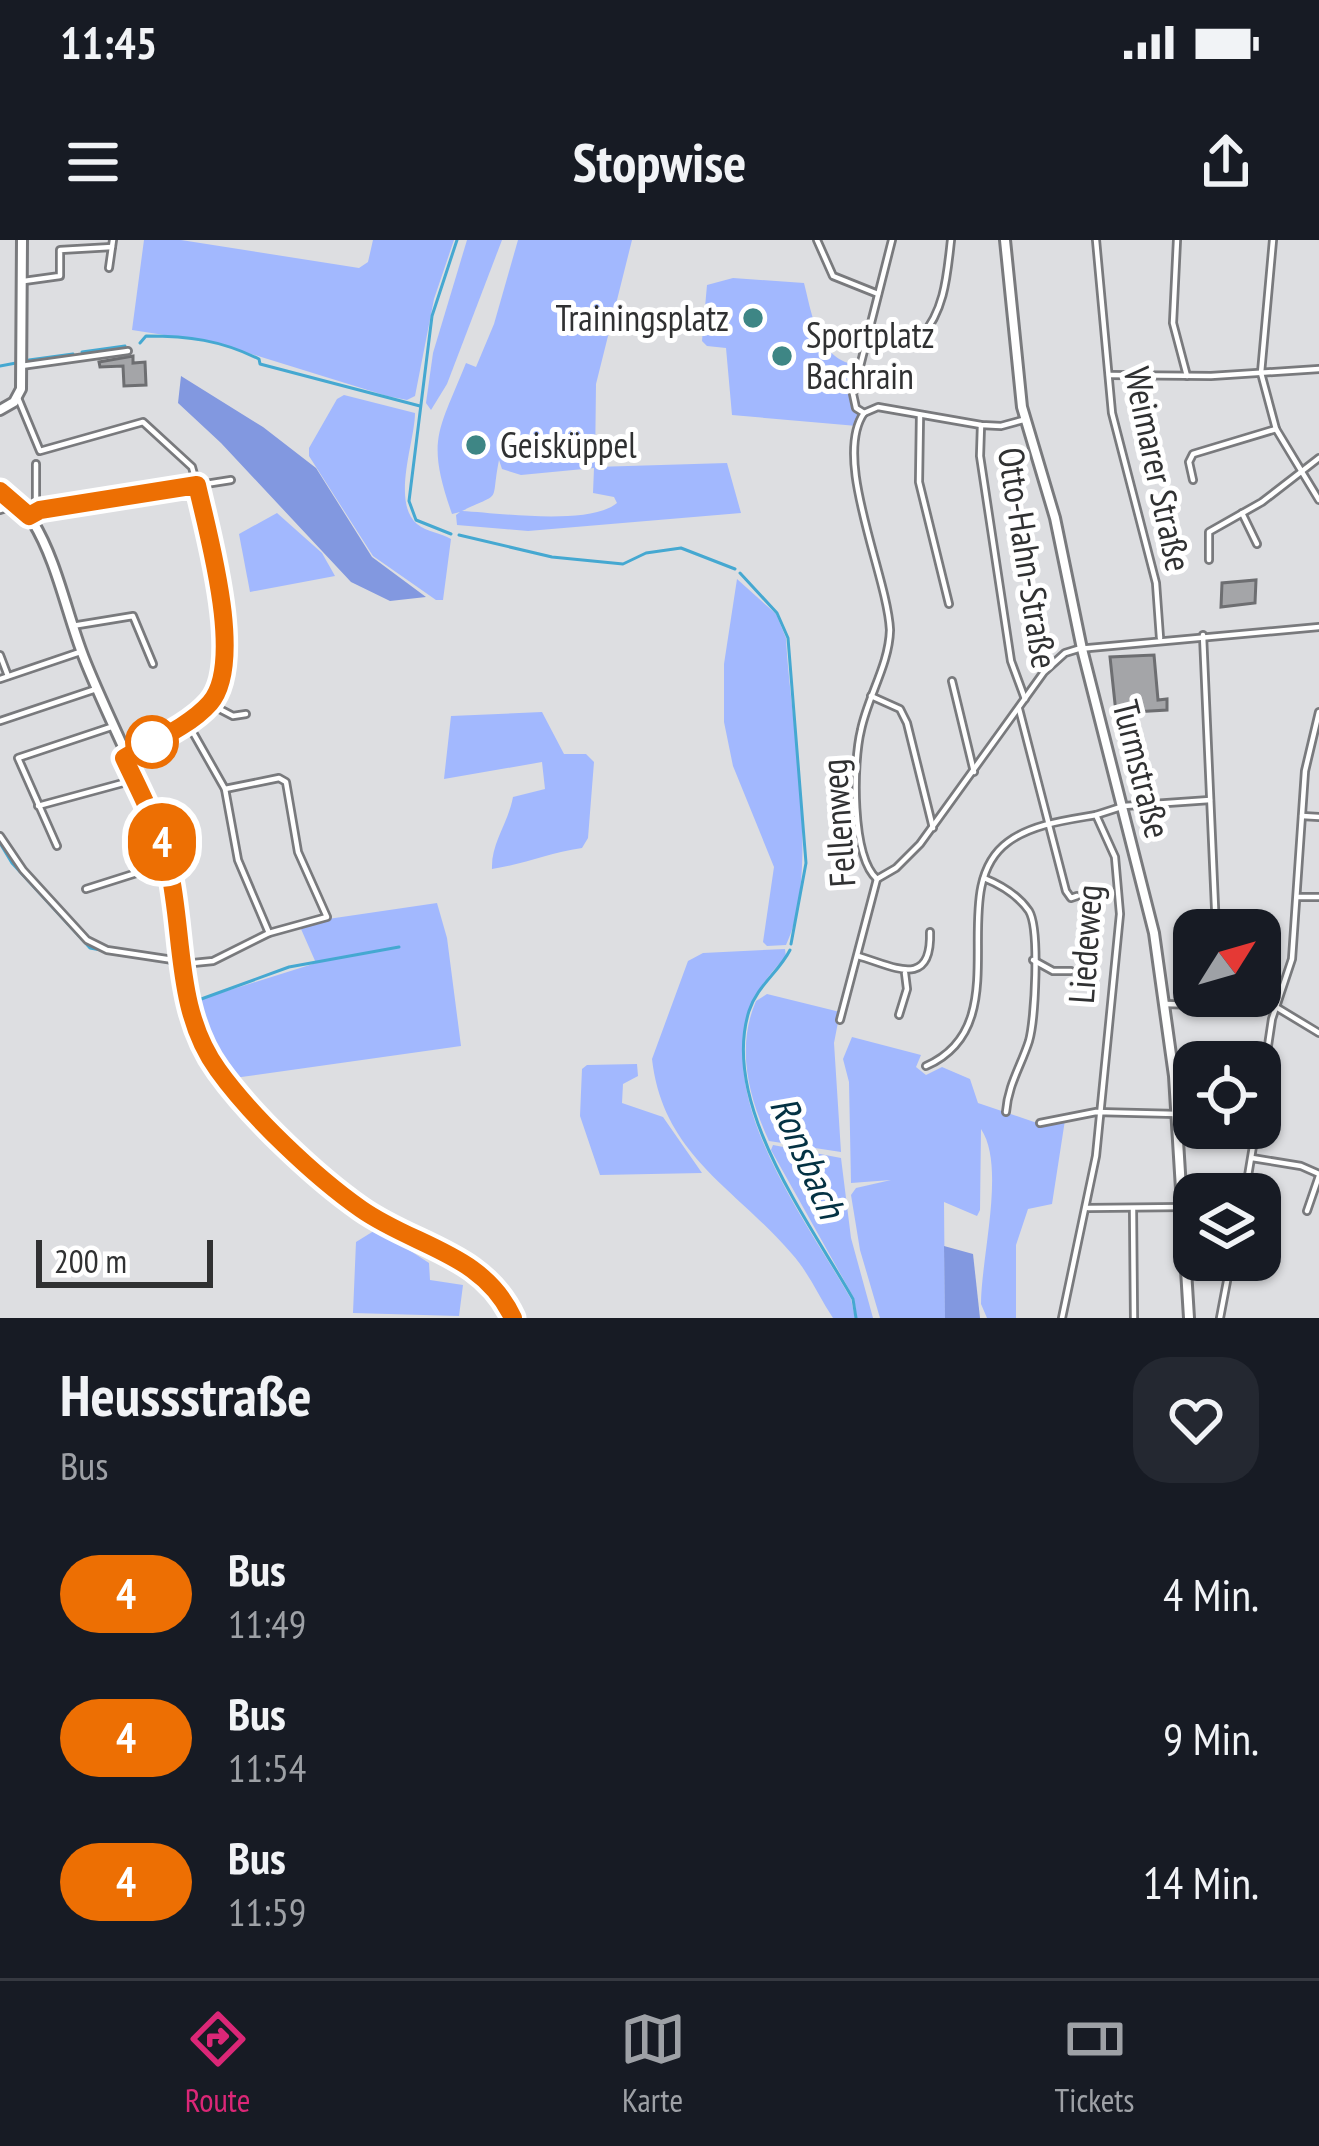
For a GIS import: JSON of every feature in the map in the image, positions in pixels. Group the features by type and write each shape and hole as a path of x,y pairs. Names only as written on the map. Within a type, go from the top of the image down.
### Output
{"street":[{"path":"22,240 18,398 37,458 32,514 96,689 168,862 185,984 202,1045 246,1102 353,1203 483,1275 513,1318"},
{"path":"817,240 832,276 878,294"},
{"name":"Fellenweg","path":"840,1020 877,879 868,870 861,841 856,769 860,733 888,654 890,630 854,457 856,426 865,413 856,408 854,394 892,240"},
{"path":"866,336 921,337 941,306 951,240"},
{"name":"Turmstraße","path":"1005,240 1017,380 1124,806 1166,1004 1173,1068"},
{"name":"Weimarer Straße","path":"1096,240 1106,374 1156,583 1160,638"},
{"path":"1177,240 1173,323 1187,377"},
{"path":"1274,240 1261,373 1276,430 1319,500"},
{"path":"24,281 60,276 60,250 112,243 109,268"},
{"path":"21,365 128,351"},
{"path":"1106,374 1187,377 1319,369"},
{"path":"0,410 18,398"},
{"path":"865,413 878,407 1001,426 1025,419"},
{"path":"920,415 919,482 949,604"},
{"path":"37,458 143,422 192,466 226,654 224,678 210,704 124,758"},
{"name":"Otto-Hahn-Straße","path":"981,424 980,456 1012,661 1025,699"},
{"path":"1193,480 1189,462 1193,454 1276,430"},
{"path":"1209,560 1209,532 1319,458"},
{"path":"0,491 32,514 231,480"},
{"path":"0,510 18,504"},
{"path":"1242,513 1257,544"},
{"path":"72,626 133,616 153,664"},
{"path":"877,879 903,862 933,829 1049,665 1065,653 1160,638 1319,627"},
{"path":"1203,635 1215,909"},
{"path":"0,679 82,652"},
{"path":"0,656 8,676"},
{"path":"952,681 974,772"},
{"path":"0,721 96,689"},
{"path":"871,696 900,710 907,723 933,829"},
{"path":"210,704 233,716 246,714"},
{"path":"1018,710 1066,892 1071,898 1077,896"},
{"path":"1281,993 1290,968 1305,772 1319,712"},
{"path":"186,721 225,789 238,860 269,933"},
{"path":"57,846 18,758 111,727"},
{"path":"0,836 22,870 91,943 106,950 213,961 269,933 327,917 298,852 288,786 279,778 225,789"},
{"path":"38,806 134,779"},
{"path":"926,1066 954,1043 980,991 984,878 999,850 1011,839 1048,824 1124,806 1210,800"},
{"name":"Liedeweg","path":"1062,1318 1101,1112 1120,892 1110,841 1096,815"},
{"path":"1302,816 1319,817"},
{"path":"86,889 168,862"},
{"path":"984,878 1012,893 1029,911 1033,960 1030,1037 1010,1083 1006,1112"},
{"path":"1297,897 1319,898"},
{"path":"858,956 905,973 926,961 930,932"},
{"path":"1033,960 1053,971 1071,971"},
{"path":"899,1015 907,989 905,973"},
{"path":"1166,1004 1173,1004"},
{"path":"1281,1010 1319,1033"},
{"path":"1040,1123 1101,1112 1173,1114"},
{"path":"1249,1173 1253,1149"},
{"path":"1252,1157 1301,1166 1319,1175 1307,1210"},
{"path":"1086,1208 1173,1208"},
{"path":"1133,1210 1134,1318"},
{"name":"Turmstraße","path":"1187,1281 1189,1318"},
{"path":"1220,1318 1227,1281"}],"shaded area":[{"path":"144,240 181,240 359,268 368,262 373,240 454,240 434,299 415,396 407,400 387,396 216,343 132,330"},
{"path":"467,240 502,240 447,384 431,410 426,403 433,353"},
{"path":"518,240 632,240 596,384 595,467 727,463 741,513 528,531 457,525 460,512 452,514 439,469 439,437 466,363 476,367","holes":["499,460 502,469 521,475 594,468 593,493 614,497 617,503 604,510 565,516 462,511 493,495"]},
{"name":"Sportplatz Bachrain","path":"733,278 804,283 826,346 845,362 859,365 854,402 864,413 857,426 732,415 726,348 702,341 707,285"},
{"path":"181,376 263,427 316,468 372,557 426,597 390,601 351,582 178,403"},
{"path":"344,395 415,413 406,501 417,524 451,539 443,600 436,600 373,556 309,456 337,399"},
{"path":"277,513 322,553 335,576 250,592 239,534"},
{"path":"737,579 776,614 786,638 802,838 796,914 786,945 763,942 774,867 733,766 724,722 724,664"},
{"path":"542,712 564,754 586,754 594,762 588,838 582,848 492,869 513,797 545,789 542,762 444,779 451,716"},
{"path":"437,903 447,938 461,1046 234,1078 220,1062 195,1001 316,963 301,929 328,919"},
{"path":"785,949 786,957 756,996 744,1039 745,1083 778,1174 851,1299 855,1318 833,1318 792,1254 686,1146 659,1093 652,1059 688,961 703,953"},
{"path":"767,994 840,1012 834,1043 841,1152 769,1141 750,1089 746,1054 750,1018 756,1001"},
{"path":"852,1037 921,1055 916,1067 926,1075 942,1067 970,1079 978,1103 1040,1124 1065,1120 1052,1204 1028,1209 1016,1245 1016,1318 987,1318 981,1304 992,1165 981,1129 977,1216 944,1202 945,1318 880,1318 860,1250 851,1195 856,1188 891,1180 851,1183 849,1082 843,1059"},
{"path":"637,1064 638,1076 623,1084 622,1103 663,1117 702,1173 600,1175 580,1116 582,1069"},
{"path":"773,1145 841,1158 851,1238 873,1318 857,1318 854,1298 771,1150"},
{"path":"377,1229 429,1263 430,1280 463,1285 459,1316 353,1313 356,1242"},
{"path":"944,1246 973,1254 980,1318 945,1318"}],"building":[{"path":"133,356 133,363 145,362 146,385 124,386 123,366 100,367 99,362"},
{"path":"1256,580 1255,603 1221,607 1222,583"},
{"path":"1154,655 1158,700 1167,699 1167,710 1116,713 1110,657"}],"waterway":[{"name":"Ronsbach","path":"451,534 416,520 409,501 432,316 457,240"},
{"path":"140,343 146,336 217,343 259,359 260,364 420,406"},
{"path":"82,352 125,346"},
{"path":"29,360 73,354"},
{"path":"0,366 16,363"},
{"name":"Ronsbach","path":"459,535 552,557 623,564 646,553 681,548 735,569"},
{"name":"Ronsbach","path":"740,573 777,613 788,638 806,863 791,944"},
{"path":"0,843 12,863 90,948 167,962 174,965 176,974"},
{"path":"193,1002 289,967 399,947"},
{"name":"Ronsbach","path":"790,950 749,1011 743,1047 747,1084 774,1161 853,1299 856,1318"}],"bus line":[{"name":"4","path":"0,491 29,516 40,510 197,485 224,641 224,678 203,710 124,758 168,862 194,1026 227,1082 340,1193 362,1210 471,1266 500,1293 513,1318"}],"place":[{"name":"Trainingsplatz","path":"753,318"},
{"name":"Sportplatz Bachrain","path":"782,356"},
{"name":"Geisküppel","path":"476,445"}]}
